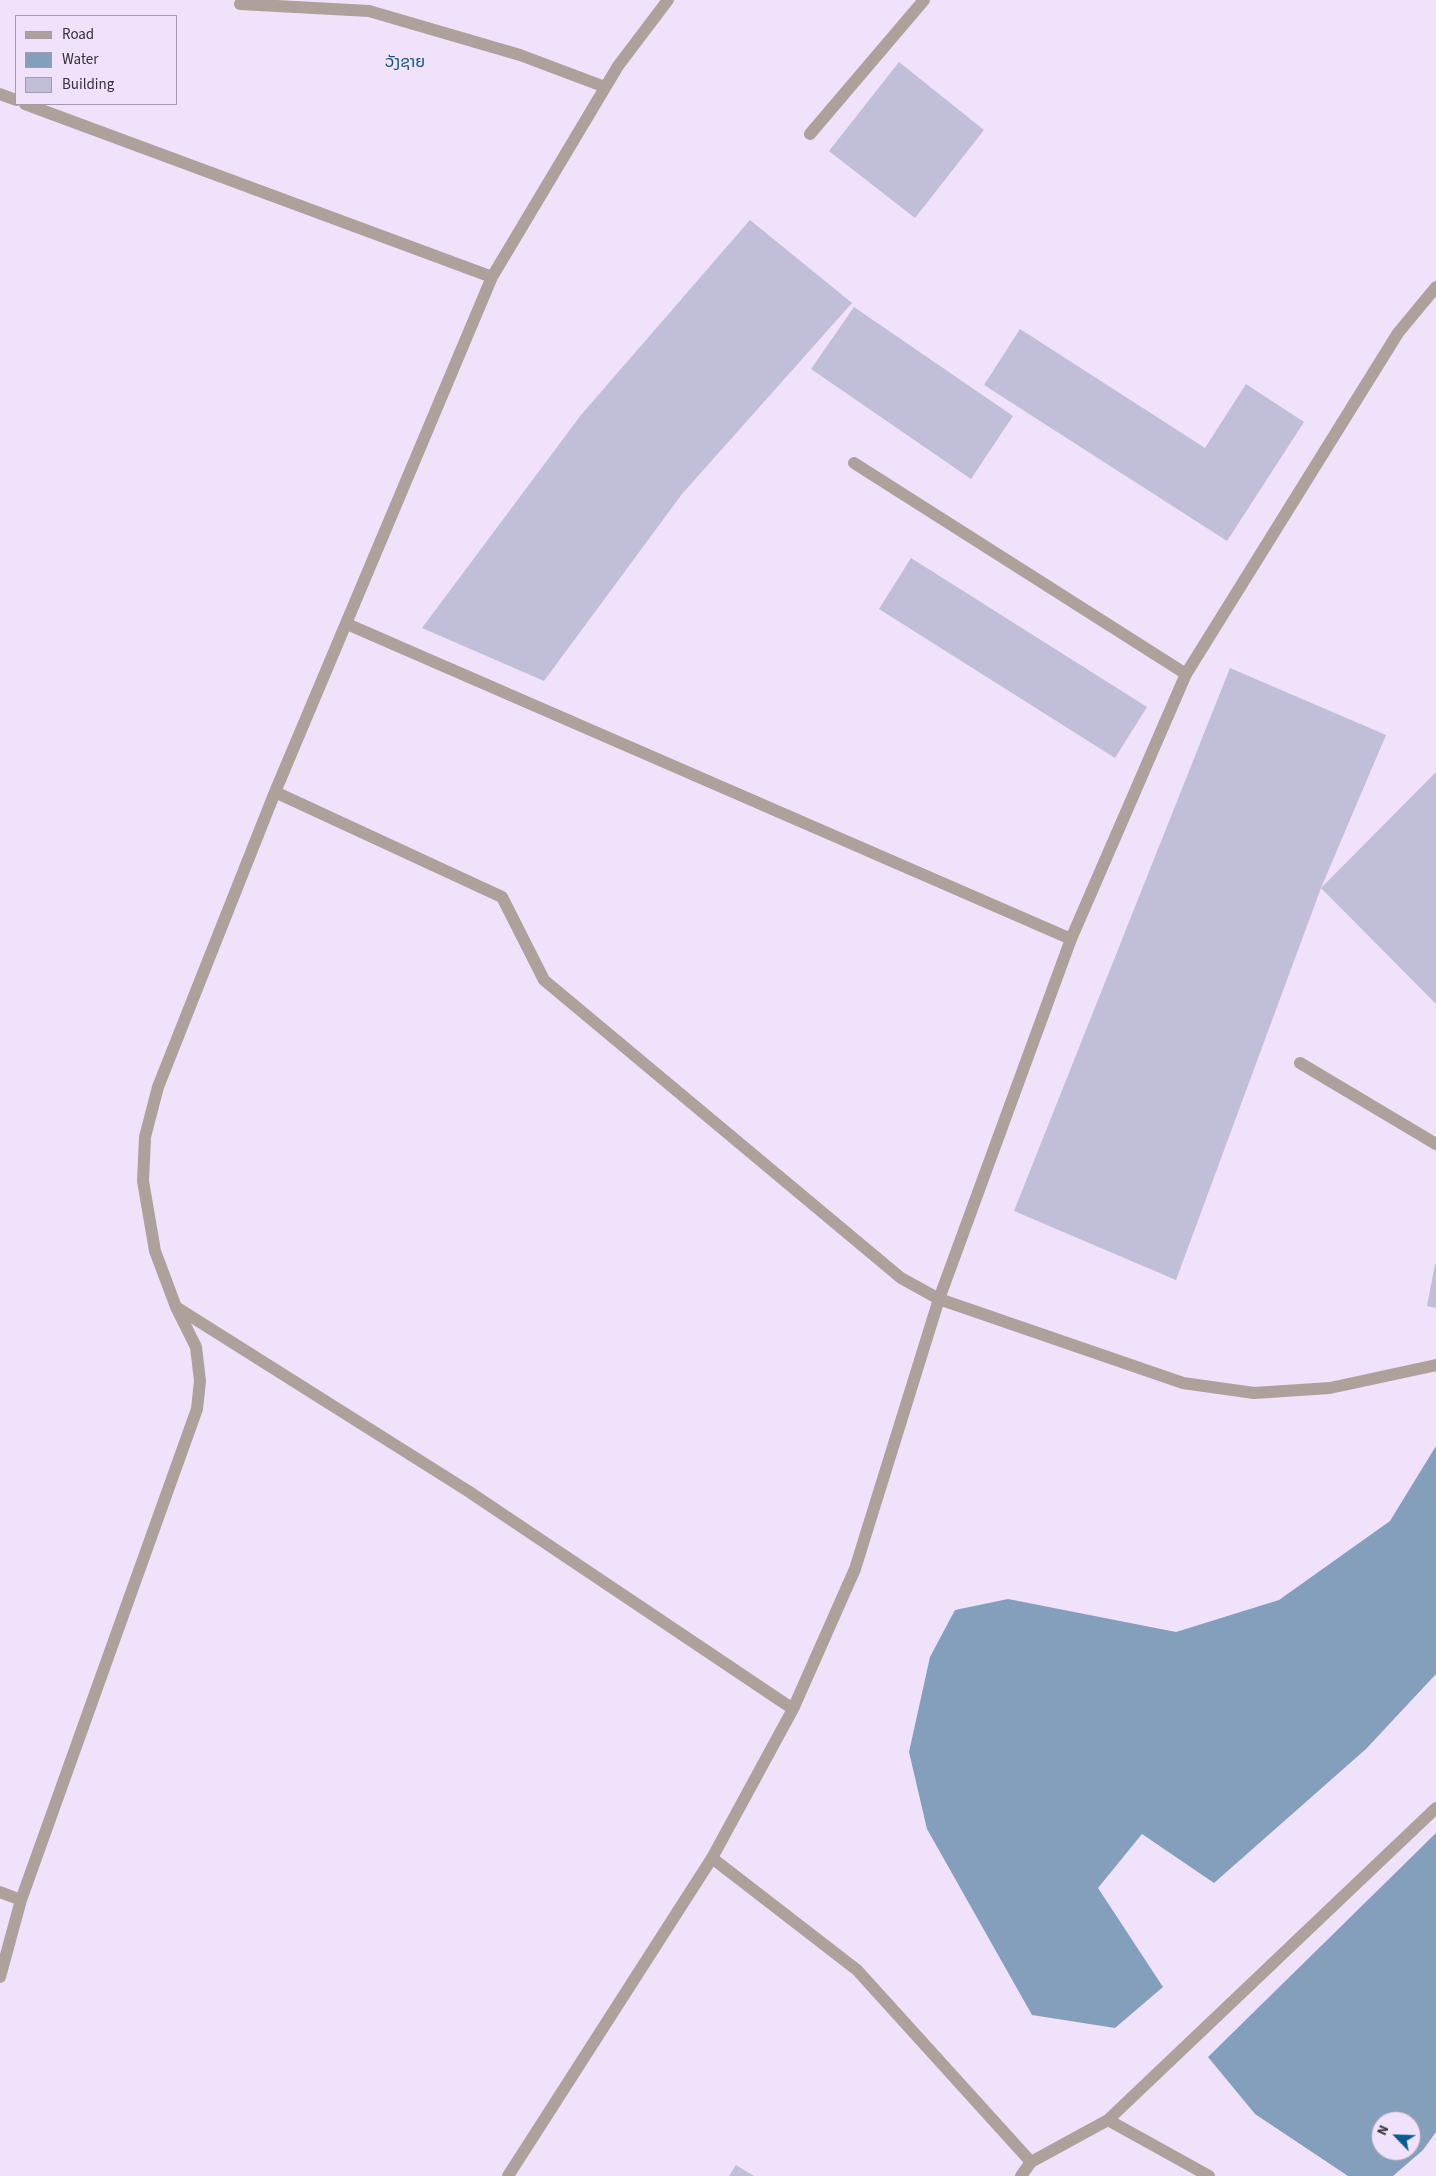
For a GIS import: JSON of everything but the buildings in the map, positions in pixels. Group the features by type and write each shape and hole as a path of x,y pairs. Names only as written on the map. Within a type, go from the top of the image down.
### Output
{"street":[{"path":"0,1977 21,1900 197,1409 200,1381 196,1347 176,1307 155,1251 143,1182 145,1138 158,1086 275,792 492,277 618,66 668,0"},
{"path":"810,134 924,0"},
{"path":"240,4 369,11 520,55 605,87"},
{"path":"0,94 15,100"},
{"path":"28,105 492,277"},
{"path":"508,2176 712,1858 793,1709 856,1569 939,1299 1071,939 1186,674 1398,333 1436,287"},
{"path":"854,463 1186,674"},
{"path":"347,624 1071,939"},
{"path":"275,792 502,897 544,980 901,1278 939,1299 1183,1383 1254,1393 1330,1388 1436,1365"},
{"path":"1300,1063 1436,1144"},
{"path":"176,1307 468,1490 793,1709"},
{"path":"1021,2176 1031,2162 1108,2120 1436,1808"},
{"path":"712,1858 857,1970 1031,2162"},
{"path":"0,1892 21,1900"},
{"path":"1108,2120 1210,2176"}],"water":[{"path":"1436,1446 1436,1674 1366,1749 1214,1883 1142,1834 1098,1888 1163,1987 1115,2028 1032,2015 927,1829 909,1752 930,1657 955,1610 1008,1599 1176,1632 1279,1600 1390,1521"},
{"path":"1436,1833 1436,2132 1421,2152 1421,2111 1371,2111 1371,2161 1410,2161 1393,2176 1348,2176 1255,2114 1208,2057"}],"district":[{"name":"ວັງຊາຍ","path":"405,63"}]}
